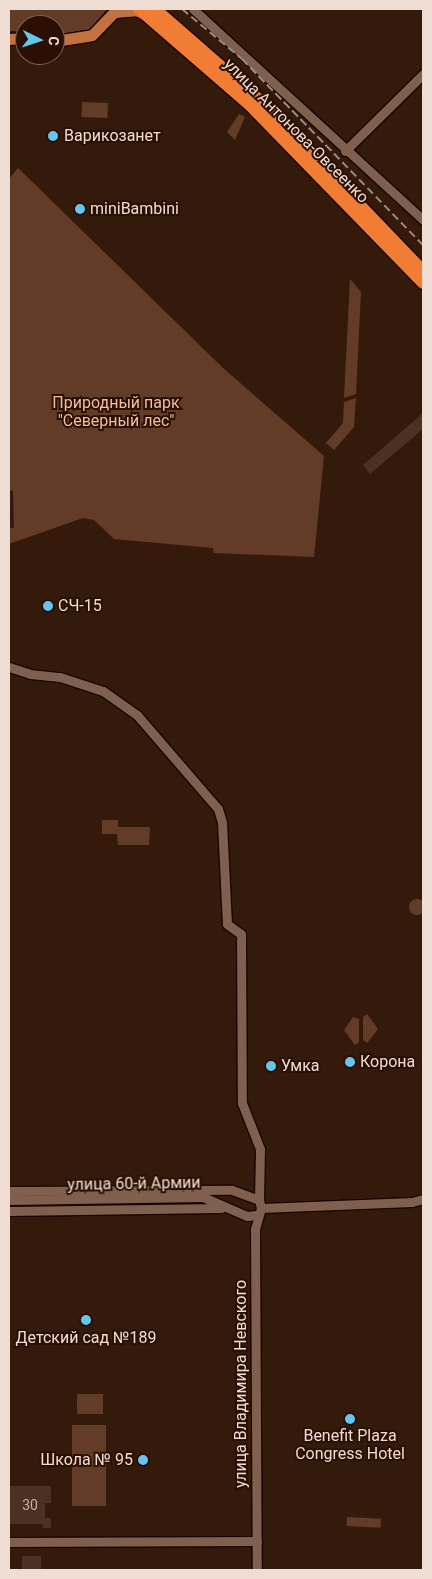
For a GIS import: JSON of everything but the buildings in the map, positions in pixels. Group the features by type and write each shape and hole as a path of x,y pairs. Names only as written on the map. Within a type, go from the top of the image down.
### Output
{"highway":[{"name":"улица Антонова-Овсеенко","path":"148,11 258,99 423,270"},
{"name":"улица Антонова-Овсеенко","path":"148,11 250,105 423,282"}],"main road":[{"path":"65,41 78,40 98,31 116,10 148,11"}],"street":[{"path":"193,9 247,55 345,151 423,220"},
{"path":"345,151 423,74"},
{"name":"улица Владимира Невского","path":"9,667 30,674 60,677 103,691 137,715 218,809 222,822 227,924 242,934 242,1103 260,1149 257,1570"},
{"path":"9,1211 222,1206 224,1194 232,1190 259,1208"},
{"name":"улица 60-й Армии","path":"9,1191 232,1190"},
{"name":"улица 60-й Армии","path":"9,1200 203,1197 247,1216 259,1208 412,1202 423,1199"},
{"path":"9,1542 257,1541"}],"green space":[{"path":"9,9 107,9 88,32 76,36 65,35 65,15 15,15 15,31 9,31"},
{"path":"82,102 108,103 107,118 81,117"},
{"path":"239,114 245,117 235,140 227,132"},
{"name":"Природный парк \"Северный лес\"","path":"18,168 222,367 324,456 314,557 214,553 213,548 114,539 94,520 83,518 9,544 9,528 14,528 13,491 9,490 9,179"},
{"path":"350,279 361,292 356,394 344,398"},
{"path":"356,398 354,427 334,450 326,443 343,423 344,402"},
{"path":"102,820 118,820 118,827 150,827 149,845 118,845 117,834 102,834"},
{"path":"414,899 420,899 425,904 423,913 414,915 409,910 409,904"},
{"path":"367,1014 378,1029 367,1043 363,1040 363,1017"},
{"path":"353,1017 359,1019 359,1042 355,1045 344,1030"},
{"path":"77,1394 103,1394 103,1414 77,1414"},
{"path":"72,1425 106,1425 106,1506 72,1506"},
{"path":"347,1517 381,1519 380,1528 347,1526"}],"railway":[{"path":"182,9 242,59 423,245"}],"place":[{"name":"Варикозанет","path":"53,136"},
{"name":"miniBambini","path":"80,209"},
{"name":"СЧ-15","path":"48,606"},
{"name":"Корона","path":"350,1062"},
{"name":"Умка","path":"271,1066"},
{"name":"Детский сад №189","path":"86,1320"},
{"name":"Benefit Plaza Congress Hotel","path":"350,1419"},
{"name":"Школа № 95","path":"143,1460"}]}
